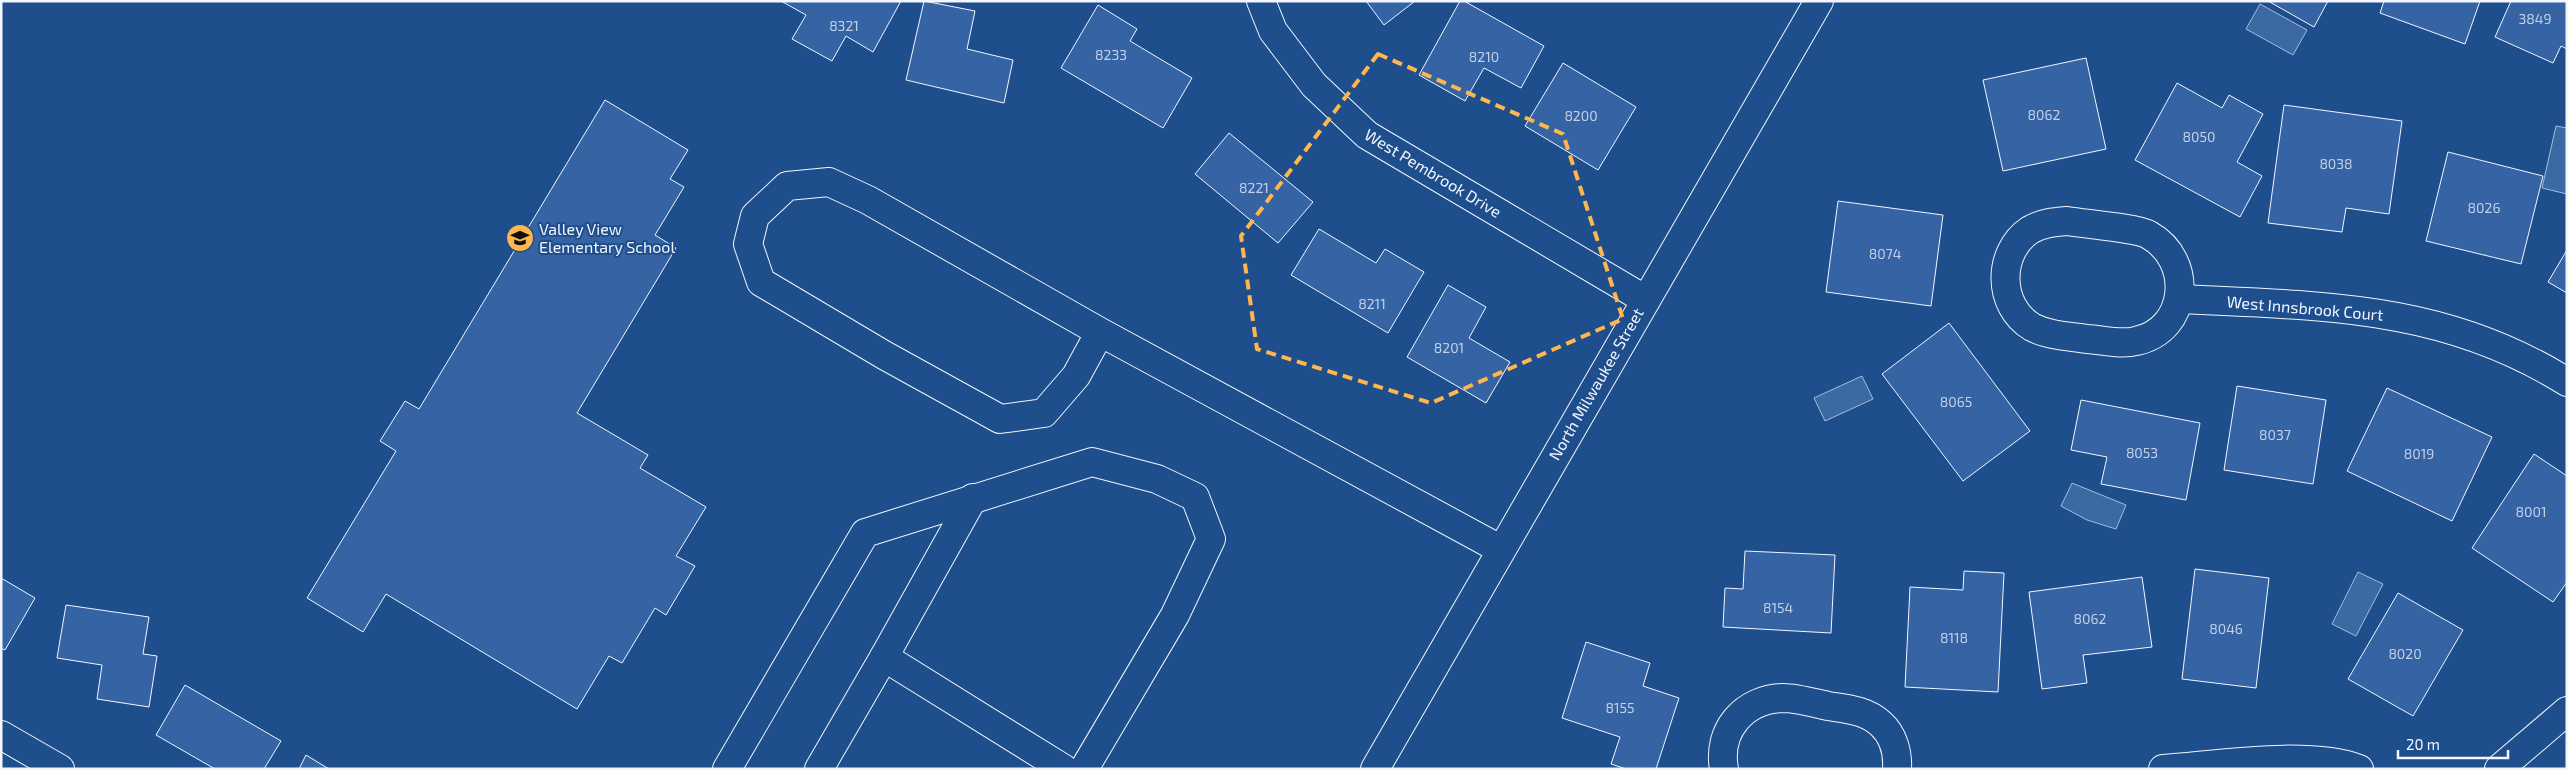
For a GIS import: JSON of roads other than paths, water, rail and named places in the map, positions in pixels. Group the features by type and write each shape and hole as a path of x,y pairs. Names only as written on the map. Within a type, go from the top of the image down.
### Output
{"street":[{"name":"West Pembrook Drive","path":"1261,1 1273,31 1314,85 1367,135 1646,300"},
{"name":"North Milwaukee Street","path":"1375,769 1500,548 1819,1"},
{"path":"1100,332 1076,376 1044,413 1000,419 884,356 761,282 748,244 755,216 786,186 829,182 868,200 1100,332 1500,548"},
{"path":"2067,221 2147,234 2164,244 2175,260 2181,279 2180,298 2173,316 2162,330 2146,339 2128,343 2048,334 2031,326 2018,314 2008,298 2005,280 2007,262 2016,244 2030,231 2047,223 2067,221"},
{"name":"West Innsbrook Court","path":"2180,298 2328,306 2384,313 2429,323 2473,337 2515,354 2567,382"},
{"path":"727,769 864,533 1092,462 1157,479 1195,498 1211,539 1175,615 1084,769"},
{"path":"818,769 884,657 973,498"},
{"path":"884,657 1064,769"},
{"path":"1724,769 1722,756 1724,738 1734,721 1748,708 1766,700 1785,698 1865,713 1881,724 1893,740 1898,758 1897,769"},
{"path":"2499,769 2567,711"},
{"path":"1,735 60,769"},
{"path":"2163,769 2302,759 2349,765 2359,769"}],"water":[{"path":"2260,4 2307,30 2293,55 2246,29"},
{"path":"2556,126 2567,128 2567,194 2542,188"},
{"path":"1862,376 1873,399 1825,421 1814,398"},
{"path":"2072,483 2126,505 2116,529 2087,520 2061,506"},
{"path":"2358,572 2383,584 2356,636 2332,624"}],"place":[{"name":"Valley View Elementary School","path":"520,238"}]}
